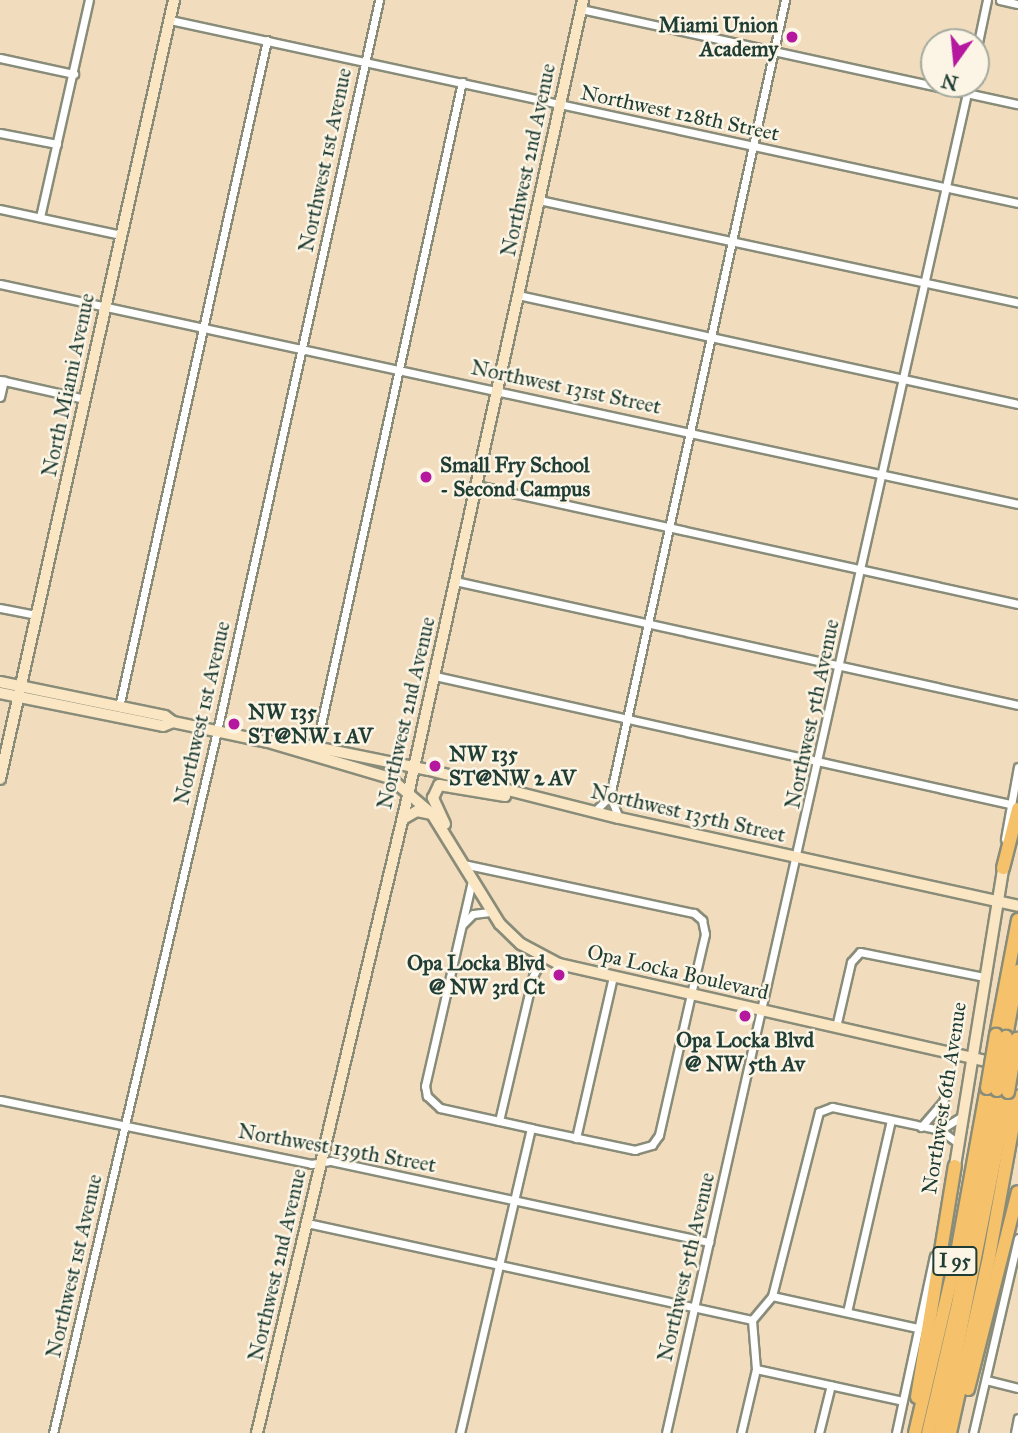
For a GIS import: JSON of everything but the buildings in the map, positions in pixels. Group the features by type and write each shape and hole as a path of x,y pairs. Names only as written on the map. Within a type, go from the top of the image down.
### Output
{"highway":[{"path":"1003,868 1014,807"},
{"name":"I 95","path":"952,1433 989,1257 1017,927"},
{"path":"940,1433 1002,1092 1018,971"},
{"path":"928,1433 1002,1092"},
{"name":"I 95","path":"913,1433 956,1258 1002,1092"},
{"path":"913,1433 954,1166"},
{"path":"952,1433 980,1352 1018,1192"}],"main road":[{"name":"North Miami Avenue","path":"0,779 174,0"},
{"name":"Northwest 2nd Avenue","path":"257,1433 403,819 582,4"},
{"name":"Northwest 135th Street","path":"0,682 19,691 77,709 163,726 173,722"},
{"name":"Northwest 135th Street","path":"0,693 19,691 165,716 173,722 268,742 360,766 409,791"},
{"path":"77,709 115,711 119,707"},
{"name":"Northwest 135th Street","path":"268,742 280,740 316,747 619,818 1018,906"},
{"path":"360,766 413,770"},
{"path":"450,841 433,800 439,785 530,797"},
{"name":"Opa Locka Boulevard","path":"409,791 432,814 490,912 514,937 543,957 613,977 1018,1067"},
{"path":"403,819 417,811 432,814"},
{"name":"Northwest 6th Avenue","path":"954,1166 1003,868"}],"street":[{"path":"40,217 74,74 88,0"},
{"name":"Northwest 1st Avenue","path":"53,1433 217,731 379,0"},
{"path":"594,812 610,796 786,0"},
{"path":"981,28 987,0"},
{"path":"1000,0 1018,4"},
{"path":"582,4 920,83"},
{"name":"Northwest 128th Street","path":"170,20 1018,203"},
{"path":"119,707 267,40"},
{"path":"0,58 74,74"},
{"path":"316,747 461,82"},
{"name":"Northwest 5th Avenue","path":"666,1433 799,858 966,98"},
{"path":"990,98 1018,104"},
{"path":"0,133 57,144"},
{"path":"539,200 1018,303"},
{"path":"0,209 121,234"},
{"name":"Northwest 131st Street","path":"0,284 1018,504"},
{"path":"518,295 1018,404"},
{"path":"0,397 2,380 85,399"},
{"path":"476,485 1018,604"},
{"path":"455,581 1018,705"},
{"path":"0,608 37,615"},
{"path":"435,676 819,760 1014,807 1018,767"},
{"path":"610,796 619,818"},
{"path":"463,864 694,913 702,920 705,934 659,1135 645,1149 576,1138 440,1108 427,1096 425,1086 472,881"},
{"path":"463,925 472,914 490,912"},
{"path":"836,1027 857,954 873,952 984,977"},
{"path":"499,1121 531,983 543,957"},
{"path":"576,1138 613,977"},
{"path":"921,1127 943,1102 951,1074"},
{"name":"Northwest 139th Street","path":"0,1100 311,1164 321,1162 514,1200 709,1242"},
{"path":"741,1433 756,1369 752,1320 772,1296 819,1112 832,1107 940,1130 958,1143"},
{"path":"940,1130 962,1115"},
{"path":"847,1312 891,1120"},
{"path":"460,1433 531,1128"},
{"name":"Northwest 6th Avenue","path":"896,1433 954,1166"},
{"path":"307,1223 752,1320"},
{"path":"973,1433 1018,1238"},
{"path":"772,1296 918,1328"},
{"path":"756,1369 903,1401"},
{"path":"986,1380 1018,1388"},
{"path":"819,1433 831,1385"},
{"path":"1015,1433 1018,1418"}],"place":[{"name":"Miami Union Academy","path":"792,37"},
{"name":"Small Fry School - Second Campus","path":"426,477"},
{"name":"NW 135 ST@NW 1 AV","path":"234,724"},
{"name":"NW 135 ST@NW 2 AV","path":"435,766"},
{"name":"Opa Locka Blvd @ NW 3rd Ct","path":"559,975"},
{"name":"Opa Locka Blvd @ NW 5th Av","path":"745,1016"}]}
